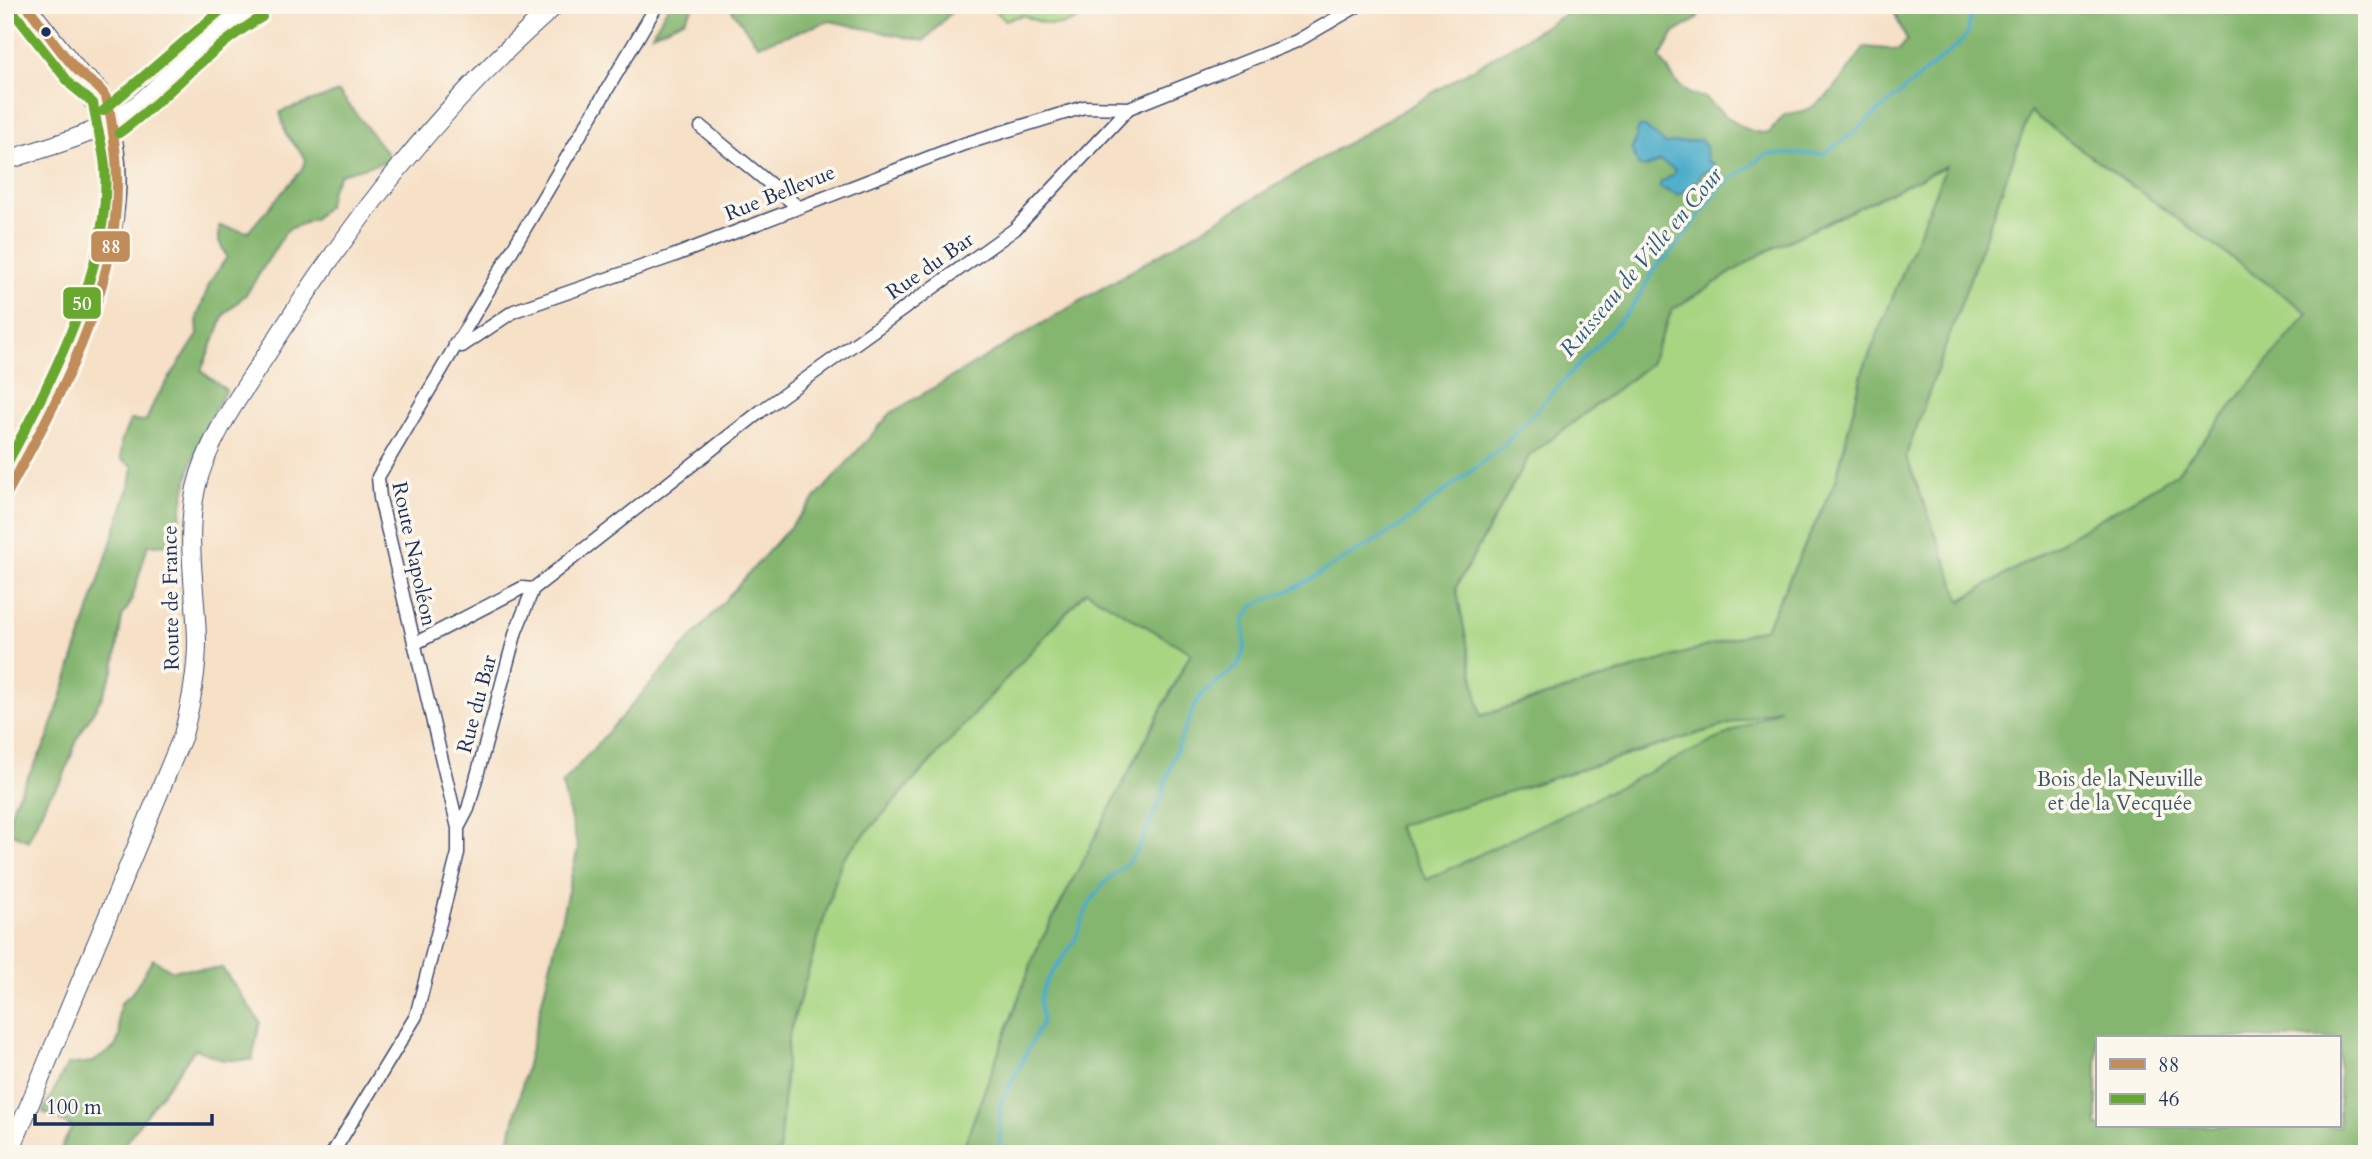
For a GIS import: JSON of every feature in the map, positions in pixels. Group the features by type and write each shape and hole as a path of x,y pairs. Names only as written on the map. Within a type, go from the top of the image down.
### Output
{"main road":[{"path":"26,5 81,75 96,84 106,97 111,122"},
{"path":"5,161 63,143 111,122 152,93 193,48 223,23 255,5"},
{"name":"Route de France","path":"9,1154 183,735 192,693 197,644 192,515 196,488 211,447 318,273 384,184 480,75 556,5"}],"street":[{"path":"215,5 223,23"},
{"name":"Route Napoléon","path":"332,1154 416,1016 456,868 458,828 380,498 378,477 657,5"},
{"name":"Rue du Bar","path":"458,828 468,809 516,631 533,589 761,411 1003,239 1081,163 1129,108 1297,41 1359,5"},
{"name":"Rue Bellevue","path":"455,344 462,346 514,311 673,256 930,156 1084,107 1129,108"},
{"path":"5,498 40,434 88,328 107,259 117,198 119,163 111,122"},
{"path":"701,127 798,207"},
{"name":"Rue du Bar","path":"414,644 522,588 533,589"}],"green space":[{"path":"669,5 695,5 684,20 652,34"},
{"path":"728,5 958,5 924,41 830,21 758,45"},
{"path":"987,5 1101,5 1071,22 1055,25 1023,15 1005,20"},
{"name":"Bois de la Neuville et de la Vecquée","path":"1581,5 1701,5 1697,19 1674,33 1660,58 1683,89 1704,97 1742,127 1759,133 1769,133 1785,114 1799,112 1822,100 1865,47 1899,50 1907,40 1894,12 1895,5 2367,5 2367,1154 961,1154 1036,951 1191,653 1086,591 842,859 788,1038 779,1154 506,1154 578,848 562,784 891,413","holes":["2030,112 2308,313 2176,474 1961,601 1906,456","1946,166 1863,370 1836,480 1766,628 1481,716 1456,587 1529,456 1650,364 1672,310 1761,254","1781,708 1427,880 1397,826"]},
{"path":"339,92 390,157 388,161 340,174 331,190 328,205 314,219 287,230 247,293 224,315 201,371 226,390 206,428 192,464 177,544 148,545 131,602 122,617 114,669 102,697 78,737 62,781 48,797 28,841 6,831 15,801 47,741 131,481 133,466 121,459 121,442 130,420 146,421 155,400 198,335 197,318 210,282 227,257 219,241 219,226 248,232 301,171 306,159 286,134 280,112"},
{"path":"2030,112 2308,313 2176,474 1960,601 1906,456"},
{"path":"1947,165 1863,370 1836,480 1766,628 1480,716 1456,587 1529,456 1650,364 1672,310 1761,254"},
{"path":"1086,591 1191,652 1036,951 961,1154 779,1154 788,1038 842,859"},
{"path":"1788,706 1427,880 1397,826"},
{"path":"153,959 173,971 222,968 260,1022 252,1060 223,1060 195,1049 117,1154 58,1154 72,1127 43,1112 67,1065 93,1062 115,1047 120,1036 118,1018 121,1003 132,993"}],"water":[{"path":"1639,127 1645,127 1666,144 1701,140 1706,147 1707,161 1713,163 1716,169 1701,173 1698,181 1678,195 1660,188 1660,183 1673,175 1675,170 1660,161 1645,168 1639,166 1632,150"}],"waterway":[{"name":"Ruisseau de Ville en Cour","path":"996,1154 1000,1144 1000,1105 1042,1022 1040,998 1047,980 1074,942 1089,904 1104,883 1127,864 1138,849 1160,801 1174,756 1194,707 1202,694 1239,665 1245,646 1244,620 1254,605 1295,588 1399,527 1501,448 1633,306 1658,264 1669,256 1723,184 1767,154 1823,154 1849,136 1958,45 1968,33 1971,10 1967,5"}],"transit line":[{"name":"88","path":"5,497 50,413 89,325 113,234 117,187 114,140 106,98 58,48 26,5"},
{"name":"50","path":"103,111 227,5"},
{"name":"46","path":"15,14 71,85 93,103 97,125"},
{"name":"46","path":"119,133 224,43 262,17"},
{"name":"50","path":"5,467 59,361 89,283 105,205 105,167 97,125"}]}
